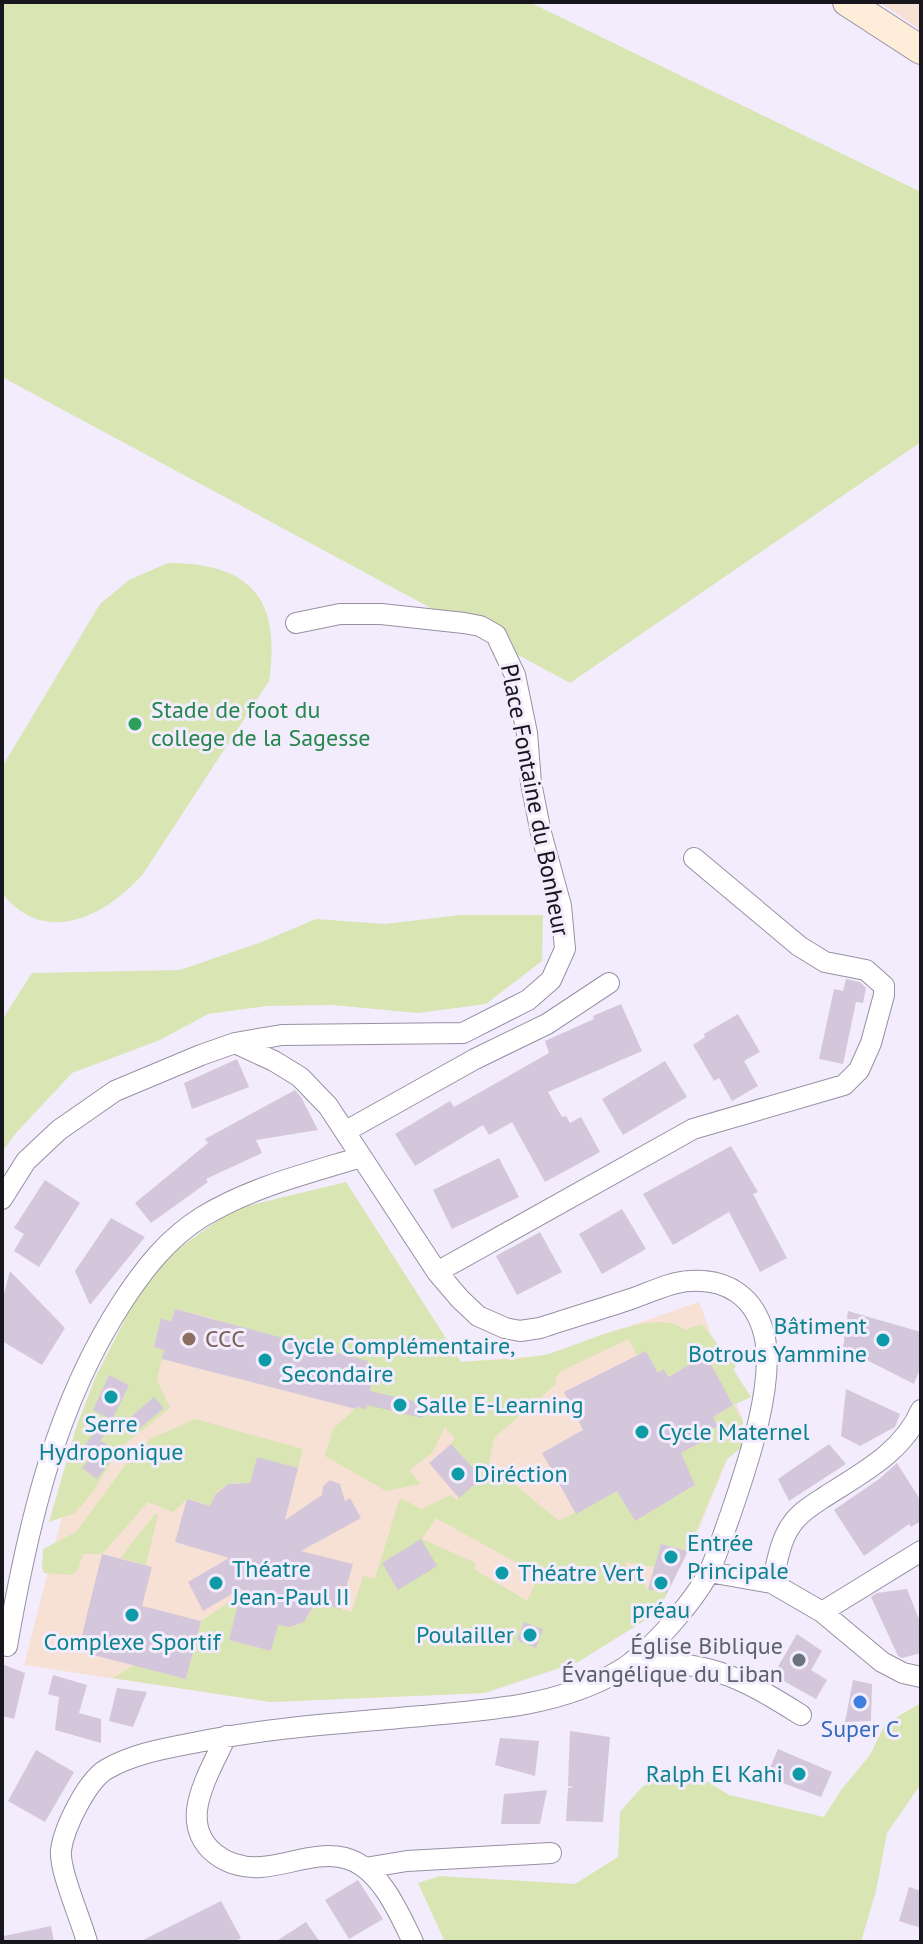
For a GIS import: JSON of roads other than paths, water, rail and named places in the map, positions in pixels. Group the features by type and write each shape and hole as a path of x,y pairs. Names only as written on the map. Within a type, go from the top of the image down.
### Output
{"street":[{"path":"847,2 921,50"},
{"name":"Place Fontaine du Bonheur","path":"2,1199 26,1161 42,1145 115,1091 235,1043 282,1035 463,1033 528,1000 551,980 565,949 561,906 531,783 527,733 515,675 496,635 480,626 464,623 381,614 340,614 296,623"},
{"path":"437,1272 693,1129 844,1085 859,1070 871,1043 884,995 880,980 866,970 825,962 799,946 694,858"},
{"path":"346,1131 475,1059 547,1024 609,983"},
{"path":"87,1942 61,1851 76,1807 92,1781 104,1770 127,1759 226,1736 310,1725 500,1708 547,1700 622,1670 634,1660 676,1620 709,1572 754,1440 769,1360 759,1316 749,1300 716,1282 687,1281 540,1328 520,1331 478,1316 437,1272 328,1106 300,1077 235,1043"},
{"path":"7,1646 31,1525 62,1421 95,1346 135,1282 155,1257 203,1217 266,1185 361,1157"},
{"path":"772,1583 784,1539 792,1523 812,1505 889,1456 917,1420 921,1410"},
{"path":"822,1612 921,1551"},
{"path":"709,1572 772,1583 822,1612 882,1662 903,1673 921,1677"},
{"path":"634,1660 671,1661 727,1673 753,1684 801,1715"},
{"path":"226,1736 204,1785 197,1812 207,1847 221,1861 238,1866 259,1867 327,1856 347,1858 365,1868 382,1886 413,1942"},
{"path":"365,1868 423,1859 551,1853"}],"place":[{"name":"Stade de foot du college de la Sagesse","path":"135,724"},
{"name":"CCC","path":"189,1339"},
{"name":"Bâtiment Botrous Yammine","path":"883,1340"},
{"name":"Cycle Complémentaire, Secondaire","path":"265,1360"},
{"name":"Serre Hydroponique","path":"111,1397"},
{"name":"Salle E-Learning","path":"400,1405"},
{"name":"Cycle Maternel","path":"642,1432"},
{"name":"Diréction","path":"458,1474"},
{"name":"Entrée Principale","path":"671,1557"},
{"name":"Théatre Vert","path":"502,1573"},
{"name":"Théatre Jean-Paul II","path":"216,1583"},
{"name":"préau","path":"661,1583"},
{"name":"Complexe Sportif","path":"132,1615"},
{"name":"Poulailler","path":"530,1635"},
{"name":"Église Biblique Évangélique du Liban","path":"799,1660"},
{"name":"Super C","path":"860,1702"},
{"name":"Ralph El Kahi","path":"799,1774"}]}
